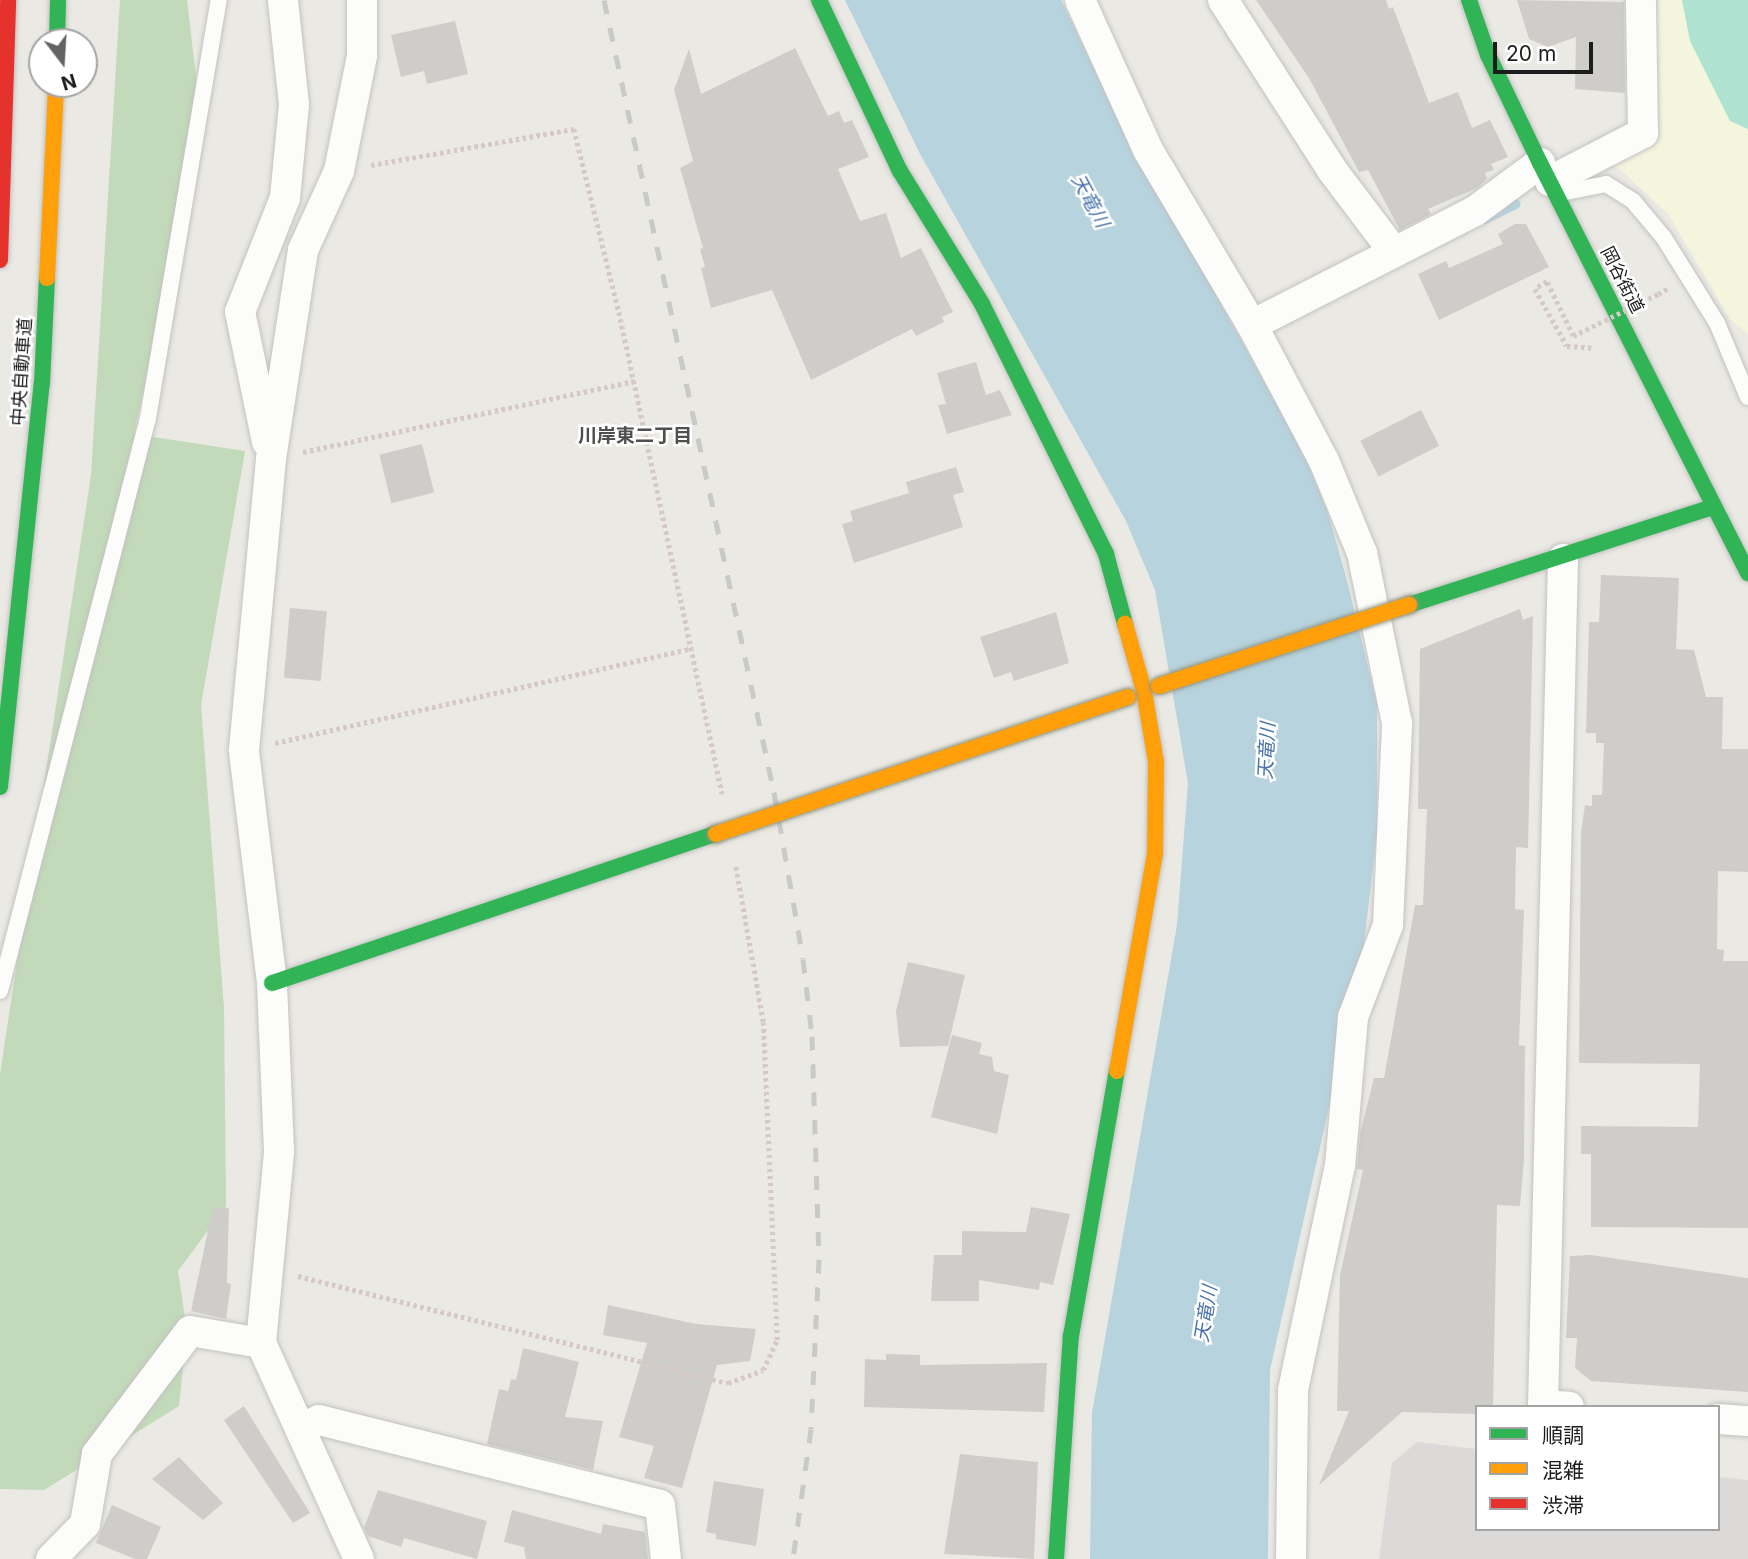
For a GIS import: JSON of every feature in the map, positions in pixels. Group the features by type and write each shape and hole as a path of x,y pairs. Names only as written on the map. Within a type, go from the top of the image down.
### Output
{"main road":[{"path":"0,261 8,0"},
{"path":"57,28 58,0"},
{"path":"819,0 900,171 982,304 1106,554 1152,689 1156,762 1155,854 1071,1336 1056,1559"},
{"name":"岡谷街道","path":"1469,0 1488,55 1712,507 1748,573"},
{"name":"中央自動車道","path":"0,787 42,383 56,98"},
{"path":"272,983 1152,689 1409,605 1563,559 1712,507"}],"street":[{"path":"271,459 240,312 285,198 294,105 283,0"},
{"path":"359,1559 261,1343 279,1151 272,983 244,750 271,459 303,250 339,171 362,56 362,0"},
{"path":"1080,0 1148,150 1252,326 1324,461 1362,553 1397,723 1388,925 1353,1017 1340,1166 1293,1390 1291,1559"},
{"path":"1223,0 1332,170 1394,252"},
{"path":"1252,326 1475,211 1549,179 1643,133 1641,0"},
{"path":"1543,1405 1563,559"},
{"path":"51,1559 85,1524 97,1454 190,1331 261,1343"},
{"path":"1720,1419 1748,1421"},
{"path":"302,1429 319,1420 660,1506 666,1559"}],"lane":[{"path":"0,991 148,418 219,0"},
{"path":"1549,179 1605,184 1633,201 1664,237 1717,323 1745,377 1748,397"}],"path":[{"path":"1599,347 1567,346 1535,289 1547,282 1573,336 1658,294"},
{"path":"271,459 634,380"},
{"path":"244,750 692,648"}],"shaded area":[{"path":"120,0 187,0 201,119 134,434 245,451 201,705 224,1008 226,1206 178,1271 187,1331 179,1406 44,1490 0,1489 0,1074 91,475"},
{"path":"1649,0 1748,0 1748,334 1730,319 1669,215 1623,172 1602,159 1652,131"},
{"path":"1682,0 1748,0 1748,129 1730,121 1690,41"},
{"path":"1417,1442 1475,1449 1475,1531 1720,1531 1720,1477 1748,1480 1748,1559 1379,1559 1392,1463"}],"water":[{"name":"天竜川","path":"845,0 1061,0 1125,133 1301,447 1327,510 1346,577 1377,704 1377,834 1362,960 1270,1370 1268,1559 1090,1559 1092,1413 1177,925 1188,783 1155,590 1126,521 919,152"}],"building":[{"path":"1256,0 1386,0 1389,9 1393,7 1429,103 1458,92 1472,128 1490,120 1508,157 1491,164 1494,170 1485,173 1487,179 1477,188 1428,209 1431,214 1400,230 1368,170 1359,172 1309,78"},
{"path":"1517,0 1624,2 1625,93 1575,89 1576,37 1548,47 1529,39"},
{"path":"455,21 468,74 427,84 424,71 401,77 391,35"},
{"path":"795,48 828,116 839,111 844,123 852,120 869,157 838,169 860,221 886,213 901,258 921,248 953,312 942,317 944,322 916,336 912,329 811,380 772,290 711,308 701,268 705,267 700,249 703,248 680,168 693,161 674,90 689,49 701,94"},
{"path":"1515,224 1526,224 1549,267 1439,320 1418,274 1446,261 1449,268 1503,244 1498,234"},
{"path":"976,362 986,395 1000,390 1012,415 947,434 938,405 946,404 937,373"},
{"path":"1421,410 1439,446 1379,477 1360,441"},
{"path":"422,444 434,493 391,503 379,455"},
{"path":"956,467 964,492 953,495 963,527 854,563 842,524 853,521 850,511 909,493 906,482"},
{"path":"1601,575 1679,578 1676,649 1694,650 1706,697 1723,697 1722,749 1748,749 1748,872 1718,871 1717,949 1724,950 1723,961 1748,961 1748,1228 1591,1227 1591,1154 1581,1154 1581,1126 1698,1127 1700,1064 1579,1063 1581,832 1585,805 1592,806 1592,795 1602,795 1604,743 1596,743 1596,733 1586,733 1589,622 1599,622"},
{"path":"290,608 327,611 321,681 284,678"},
{"path":"1520,609 1523,620 1533,616 1528,848 1516,847 1515,909 1524,910 1519,1045 1525,1046 1524,1160 1520,1206 1497,1205 1493,1405 1475,1405 1475,1414 1402,1412 1319,1485 1349,1411 1337,1411 1340,1275 1363,1170 1357,1169 1360,1134 1374,1078 1384,1078 1415,905 1423,905 1427,809 1418,809 1420,649"},
{"path":"1056,612 1069,663 1014,681 1011,672 994,678 980,637"},
{"path":"908,962 965,975 948,1046 900,1047 896,1011"},
{"path":"952,1035 982,1043 979,1054 992,1057 994,1071 1009,1075 997,1134 931,1117"},
{"path":"213,1207 229,1208 227,1283 231,1284 226,1319 191,1311"},
{"path":"1031,1207 1070,1214 1053,1285 1040,1282 1039,1290 979,1280 979,1301 931,1301 934,1255 962,1255 962,1231 1026,1232"},
{"path":"1591,1255 1748,1278 1748,1392 1591,1381 1575,1368 1577,1338 1566,1338 1570,1256"},
{"path":"608,1305 696,1324 756,1329 750,1361 717,1365 682,1488 644,1478 654,1446 619,1437 647,1343 603,1335"},
{"path":"523,1348 579,1362 565,1417 603,1421 593,1470 487,1444 499,1389 508,1391 511,1379 516,1380"},
{"path":"886,1354 920,1355 920,1365 1047,1363 1044,1412 864,1407 865,1359 886,1360"},
{"path":"244,1406 310,1513 293,1523 224,1420"},
{"path":"960,1454 1038,1462 1034,1559 944,1554"},
{"path":"179,1457 223,1503 203,1520 152,1479"},
{"path":"714,1481 764,1489 756,1546 716,1539 716,1534 706,1532"},
{"path":"378,1490 487,1521 477,1559 404,1538 401,1547 368,1536 364,1528"},
{"path":"112,1505 161,1527 147,1559 135,1559 96,1543"},
{"path":"512,1510 601,1534 603,1524 645,1532 648,1559 526,1559 524,1547 504,1542"}],"waterway":[{"path":"1485,219 1516,204"}],"railway":[{"path":"604,0 774,792 803,959 812,1036 819,1259 811,1429 793,1559"}],"traffic: fast":[{"path":"57,28 58,0"},
{"path":"819,0 900,171 982,304 1106,554 1125,624"},
{"path":"1469,0 1488,55 1540,163 1748,573"},
{"path":"0,787 42,383 47,278"},
{"path":"1409,605 1712,507"},
{"path":"272,983 716,834"},
{"path":"1056,1559 1071,1336 1117,1071"}],"traffic: slow":[{"path":"47,278 55,98"},
{"path":"1159,686 1409,605"},
{"path":"1117,1071 1155,854 1156,762 1144,691 1125,624"},
{"path":"716,834 1128,697"}],"traffic: jam":[{"path":"0,260 8,0"}],"district":[{"name":"川岸東二丁目","path":"635,436"}]}
